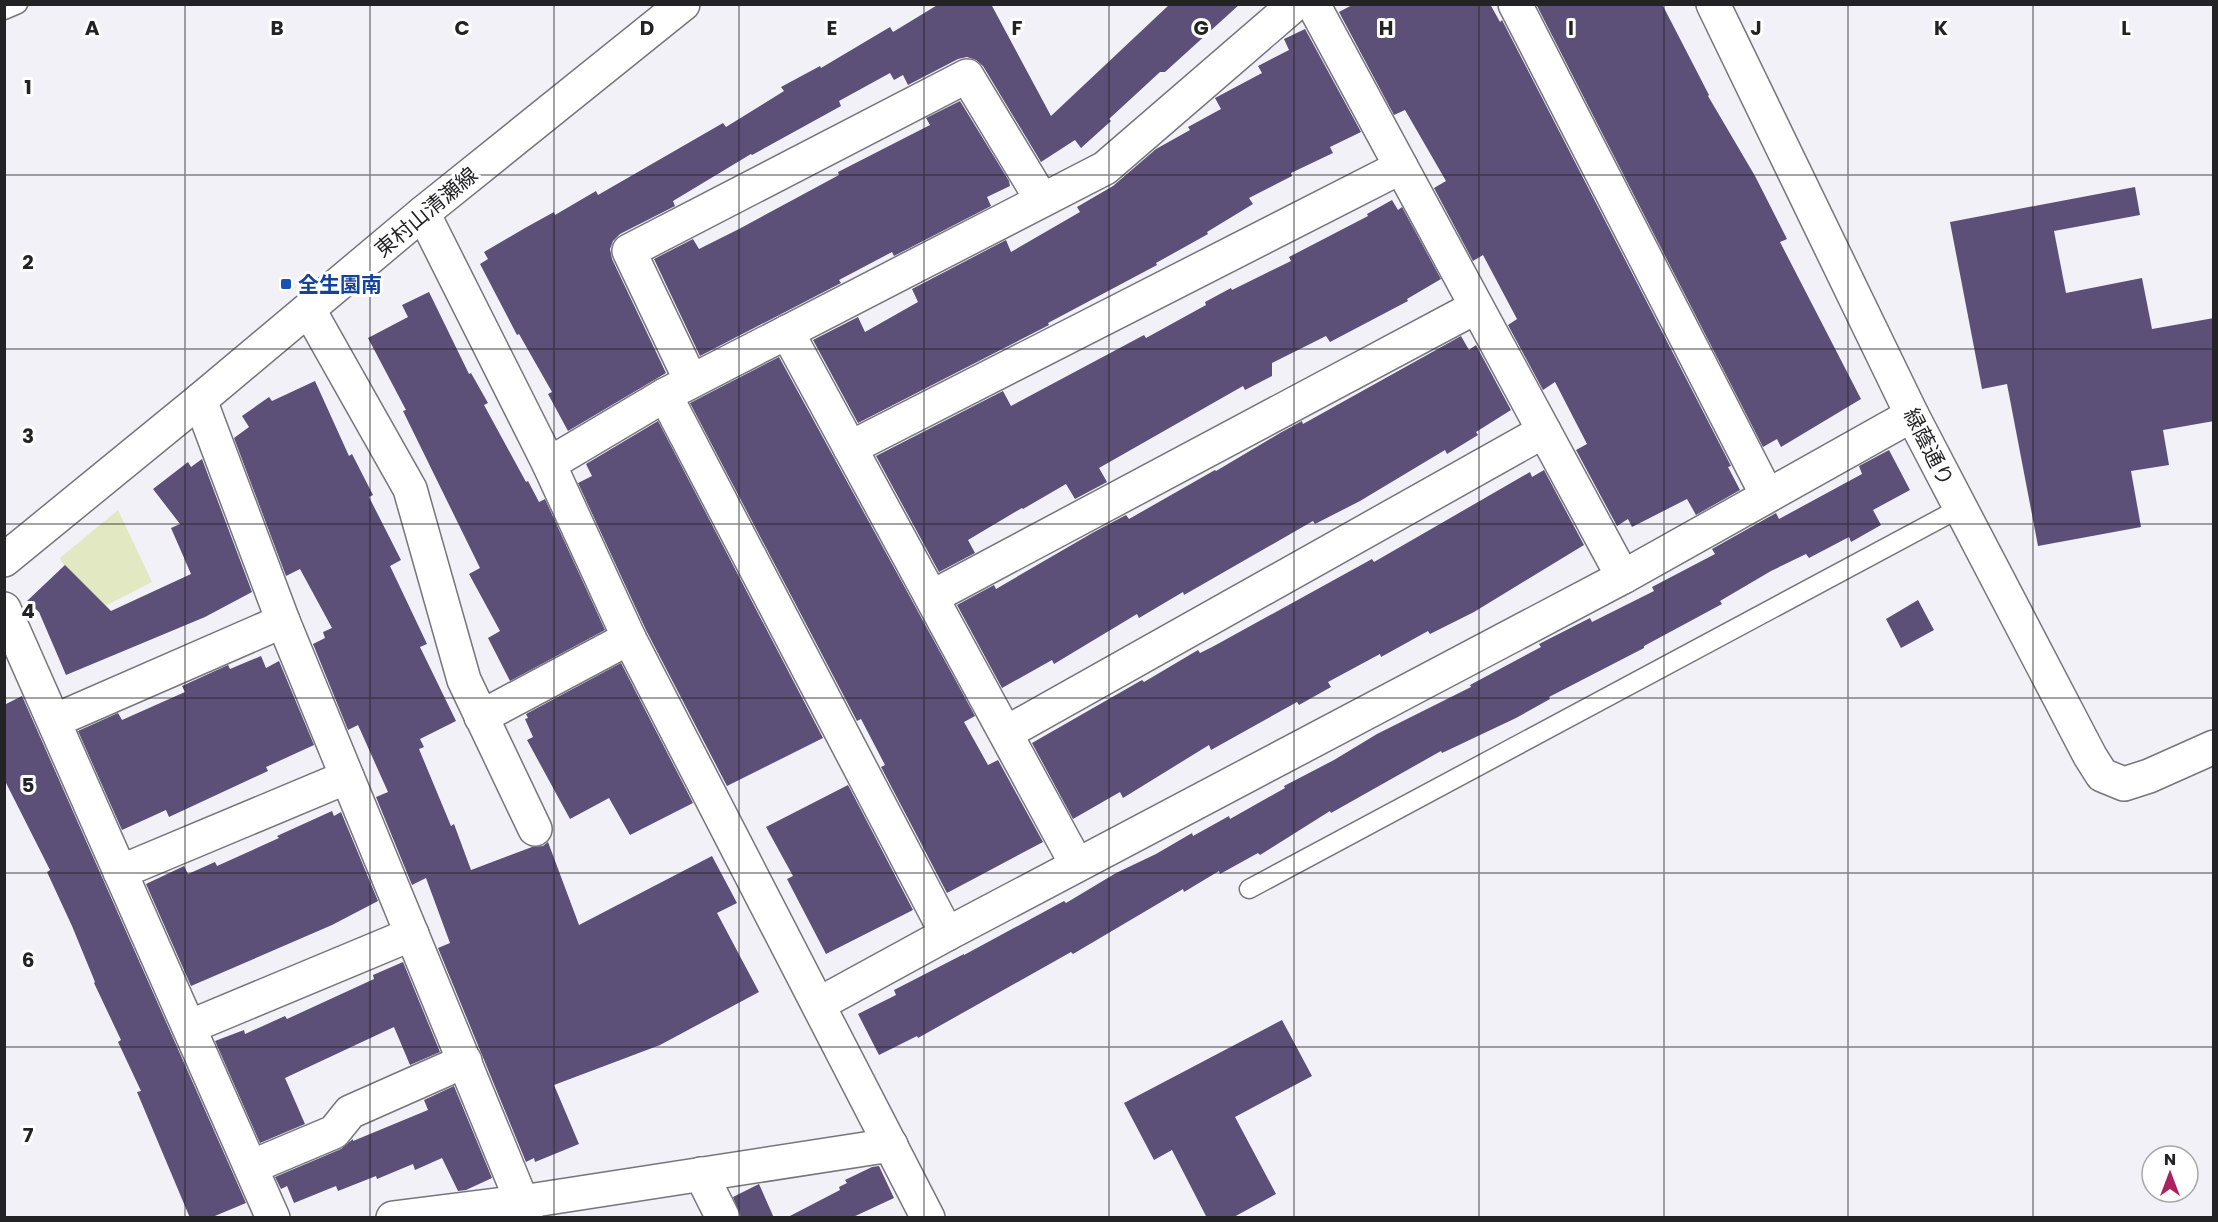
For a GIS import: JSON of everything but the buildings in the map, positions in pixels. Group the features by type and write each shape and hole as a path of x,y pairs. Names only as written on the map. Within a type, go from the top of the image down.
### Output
{"street":[{"name":"東村山清瀬線","path":"4,560 309,310 423,213 682,4"},
{"path":"549,464 679,388 1105,168 1295,4"},
{"path":"1313,4 1623,577"},
{"path":"1515,4 1767,495"},
{"name":"緑蔭通り","path":"1713,4 1912,414 2102,775 2124,784 2149,776 2214,747"},
{"path":"947,934 679,388 628,251 967,76 1042,200"},
{"path":"850,448 1401,167"},
{"path":"423,213 549,464 629,638 928,1218"},
{"path":"932,597 1476,307"},
{"path":"309,310 410,489 464,680 535,829"},
{"path":"787,332 1077,865"},
{"path":"200,400 284,621 524,1210"},
{"path":"819,1004 1623,577 1912,414"},
{"path":"1006,732 1544,431"},
{"path":"4,609 273,1218"},
{"path":"54,722 284,621"},
{"path":"481,717 629,638"},
{"path":"120,872 347,777"},
{"path":"189,1027 412,934"},
{"path":"250,1167 334,1132 350,1112 465,1061"},
{"path":"393,1218 524,1210 701,1174 891,1145"},
{"path":"701,1174 723,1218"}],"lane":[{"path":"4,10 18,4"},
{"path":"1249,889 1960,508"}],"green space":[{"path":"118,510 152,582 89,614 60,558"}],"place":[{"name":"全生園南","path":"286,284"}]}
